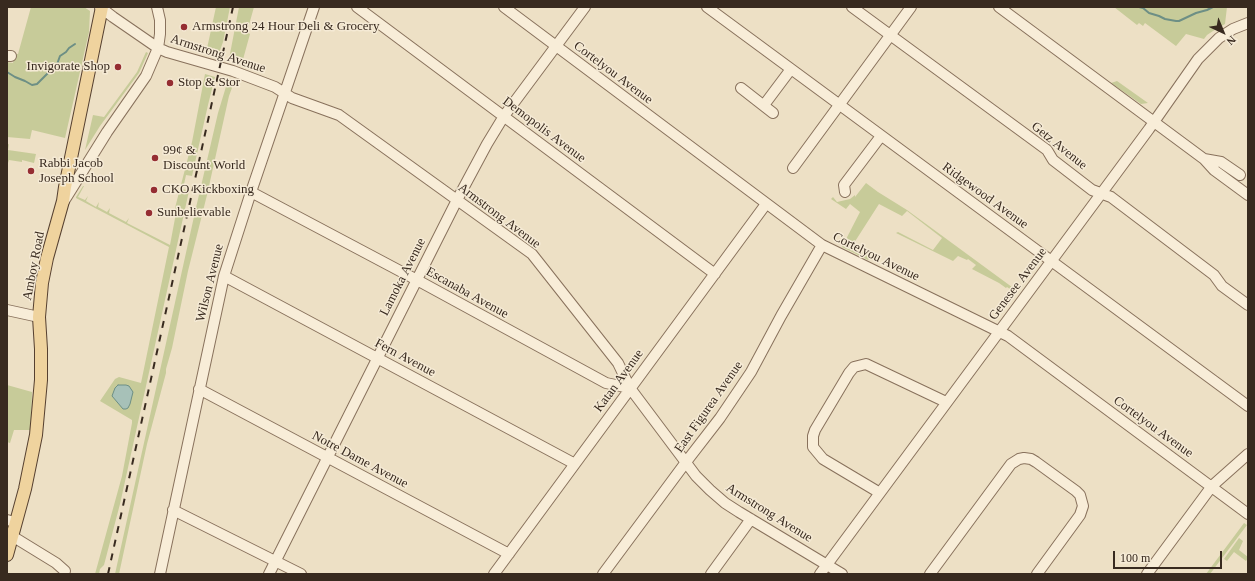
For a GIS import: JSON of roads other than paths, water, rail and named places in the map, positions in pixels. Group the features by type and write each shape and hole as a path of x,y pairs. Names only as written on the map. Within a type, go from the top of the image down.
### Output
{"main road":[{"name":"Amboy Road","path":"7,555 12,536 11,521 25,489 39,408 41,349 39,317 42,283 63,201 101,7"}],"street":[{"name":"Armstrong Avenue","path":"101,7 158,48 233,71 276,87 292,98 339,115 532,254 618,363 630,388 696,476 725,503 842,574"},
{"path":"63,201 107,132 146,76 158,48 160,20 157,7"},
{"name":"Wilson Avenue","path":"160,574 224,276 314,7"},
{"name":"Demopolis Avenue","path":"357,7 715,274"},
{"name":"Cortelyou Avenue","path":"504,7 822,245 1011,339 1248,514"},
{"name":"Lamoka Avenue","path":"269,574 486,144 504,116 585,7"},
{"name":"Ridgewood Avenue","path":"707,7 791,69 837,108 880,136 1248,406"},
{"name":"Getz Avenue","path":"852,7 1047,150 1053,160 1092,190 1111,197 1214,275 1222,286 1248,305"},
{"path":"793,168 911,7"},
{"path":"999,7 1154,121 1204,159 1214,170 1248,195"},
{"name":"Genesee Avenue","path":"820,574 1154,121 1198,59 1210,45 1224,34 1248,23"},
{"path":"764,105 791,69"},
{"path":"741,88 773,113"},
{"path":"846,192 844,185 880,136"},
{"path":"1204,159 1222,162 1240,174"},
{"name":"Escanaba Avenue","path":"251,192 606,383 630,388"},
{"name":"Katan Avenue","path":"494,574 766,204"},
{"name":"East Figurea Avenue","path":"603,574 720,418 751,372 822,245"},
{"name":"Fern Avenue","path":"224,276 574,464"},
{"path":"7,310 39,317"},
{"path":"880,493 823,459 813,447 812,436 849,373 854,367 866,364 946,402"},
{"name":"Notre Dame Avenue","path":"199,389 509,554"},
{"path":"1147,574 1212,486 1248,454"},
{"path":"930,574 1011,464 1024,458 1031,459 1036,462 1076,491 1080,495 1083,506 1080,515 1037,574"},
{"path":"173,510 301,574"},
{"path":"711,574 751,519"},
{"path":"12,536 56,563 65,571"}],"water":[{"path":"118,385 129,386 133,392 130,404 126,409 123,409 112,396"}],"waterway":[{"path":"1139,7 1143,8 1149,13 1165,19 1176,21 1213,7"},
{"path":"7,72 32,85 37,84 56,67 60,56 75,44"}],"railway":[{"path":"108,574 233,7"}],"place":[{"name":"Armstrong 24 Hour Deli & Grocery","path":"184,27"},
{"name":"Invigorate Shop","path":"118,67"},
{"name":"Stop & Stor","path":"170,83"},
{"name":"99¢ & Discount World","path":"155,158"},
{"name":"Rabbi Jacob Joseph School","path":"31,171"},
{"name":"CKO Kickboxing","path":"154,190"},
{"name":"Sunbelievable","path":"149,213"}]}
